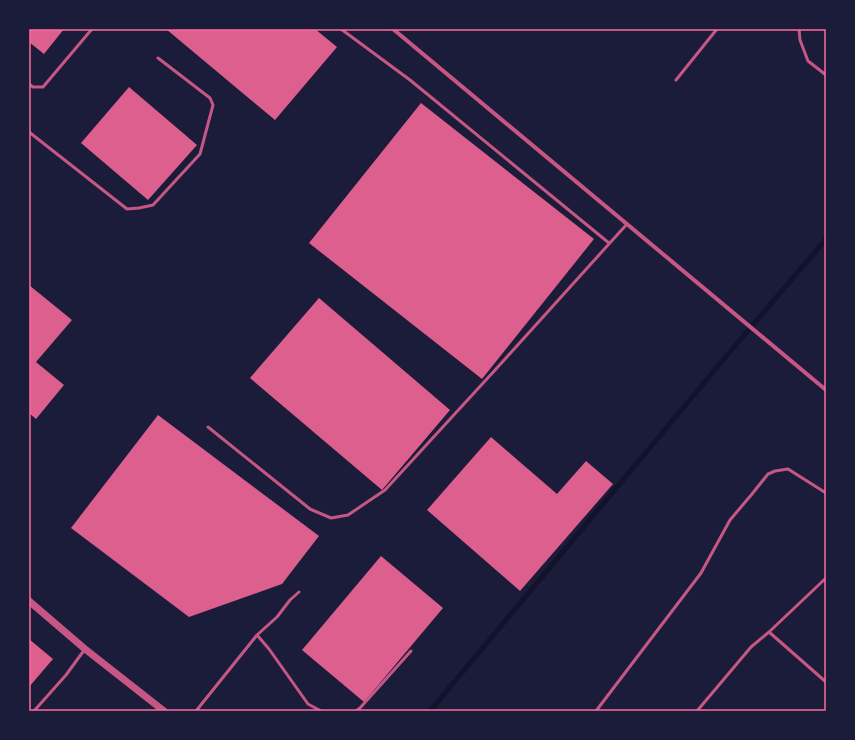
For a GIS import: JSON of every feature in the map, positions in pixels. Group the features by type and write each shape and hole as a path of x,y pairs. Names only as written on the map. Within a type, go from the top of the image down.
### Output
{"street":[{"path":"393,29 826,390"},
{"path":"29,601 85,649 164,711"}],"lane":[{"path":"29,84 33,87 43,87 92,29"},
{"path":"341,29 410,80 609,243"},
{"path":"676,80 717,29"},
{"path":"799,29 800,40 808,61 826,75"},
{"path":"29,132 127,209 153,205 200,154 213,105 210,98 158,58"},
{"path":"208,427 310,509 331,518 348,515 385,490 627,224"},
{"path":"596,711 700,573 730,520 768,474 775,471 788,470 826,493"},
{"path":"697,711 751,647 826,578"},
{"path":"196,711 257,636 277,617 290,600 299,592"},
{"path":"769,632 826,682"},
{"path":"257,636 269,649 308,704 321,711"},
{"path":"34,711 66,675 85,649"},
{"path":"356,711 411,651"}],"building":[{"path":"29,29 64,29 44,54 29,42"},
{"path":"166,29 315,29 337,47 275,120"},
{"path":"129,87 197,145 148,200 81,143"},
{"path":"421,103 594,239 482,379 309,243"},
{"path":"29,285 72,320 36,362 64,385 36,419 29,413"},
{"path":"319,298 450,410 382,490 250,378"},
{"path":"158,415 319,536 282,584 189,617 71,528"},
{"path":"491,437 557,494 586,461 613,484 520,591 427,510"},
{"path":"381,556 443,608 364,702 302,650"},
{"path":"29,639 53,659 29,687"}],"waterway":[{"path":"430,711 826,239"}]}
